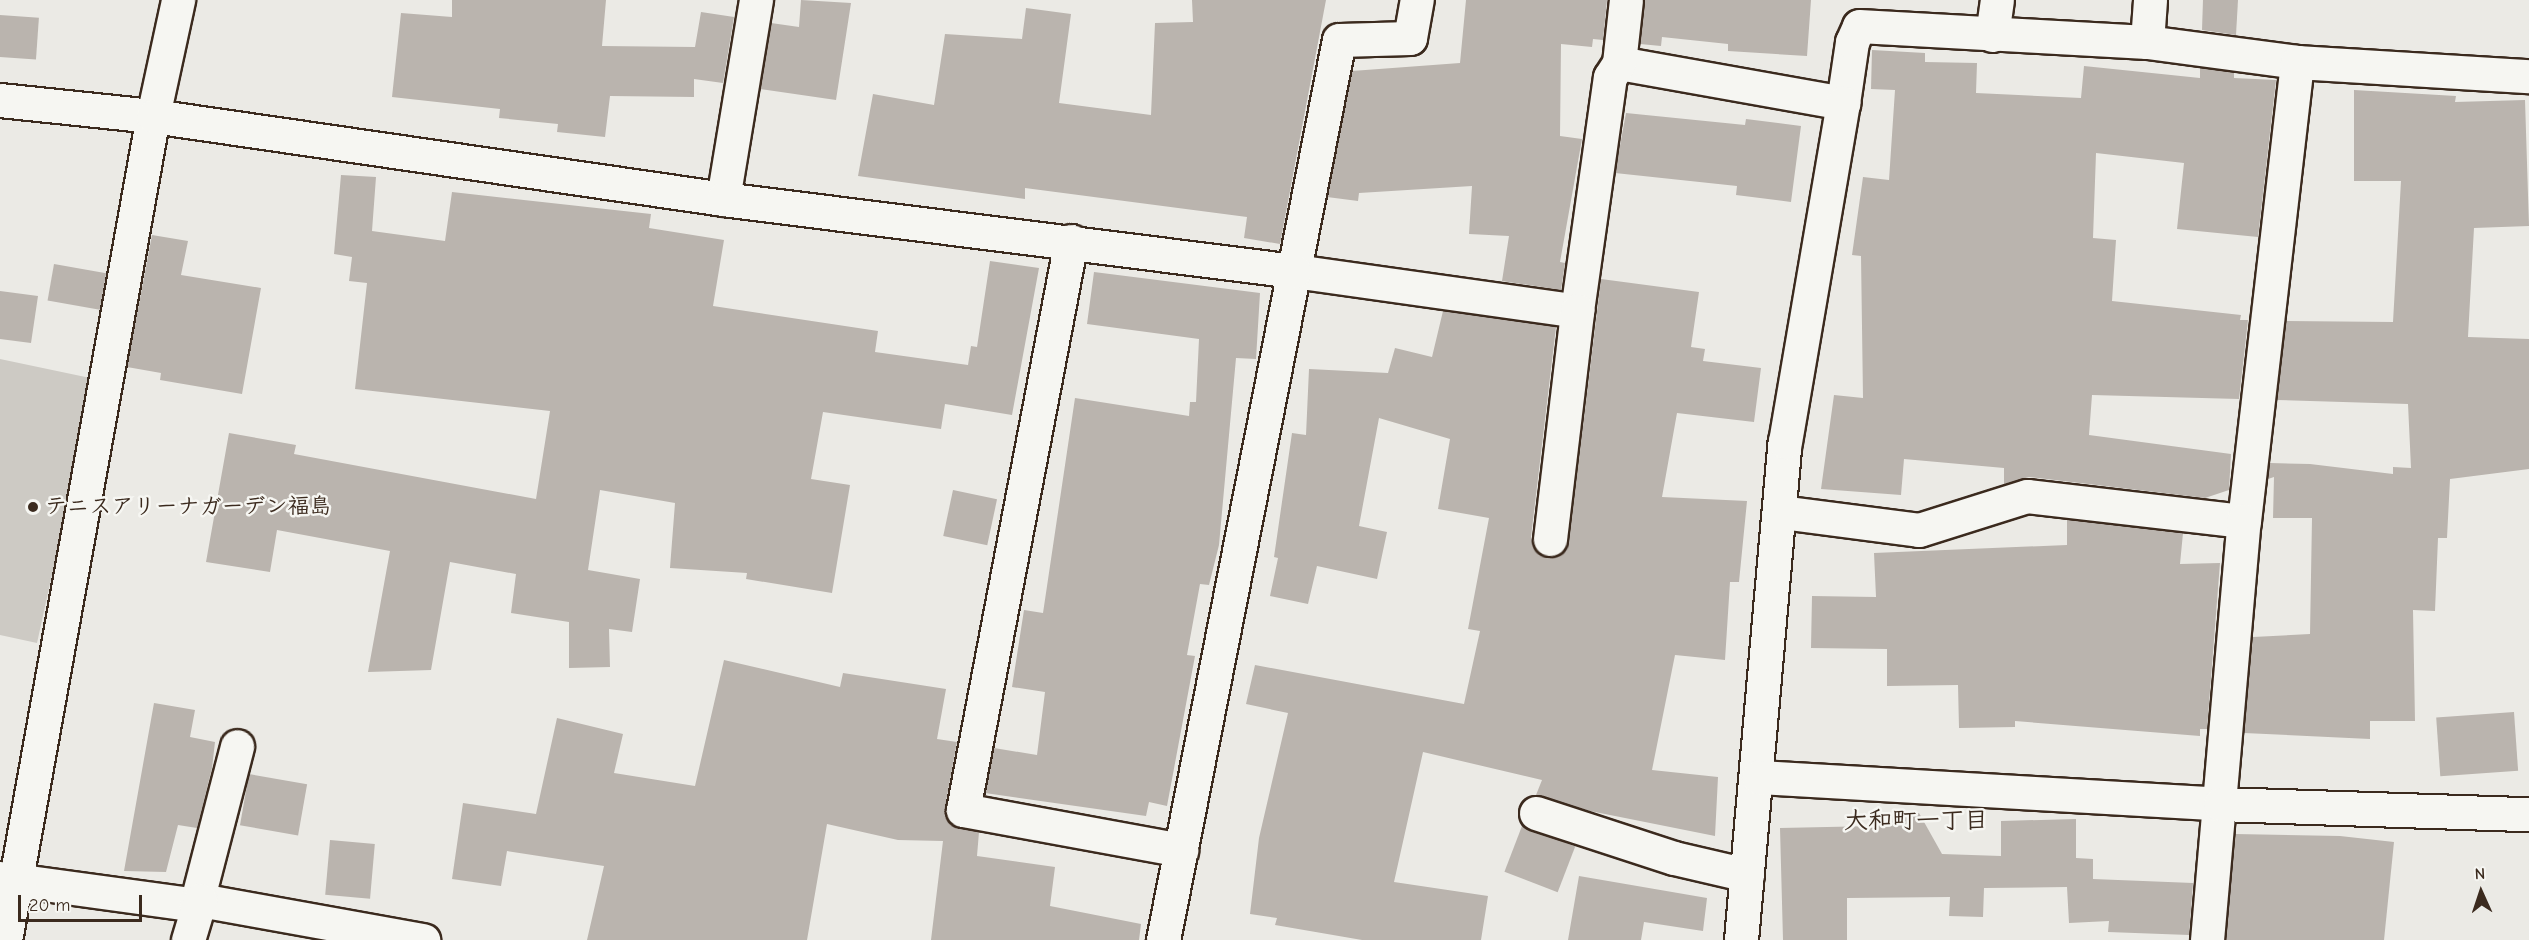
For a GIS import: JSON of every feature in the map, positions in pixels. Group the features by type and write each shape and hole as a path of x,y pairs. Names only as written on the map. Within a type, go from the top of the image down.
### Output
{"street":[{"path":"5,940 8,879 153,116 178,0"},
{"path":"723,199 756,0"},
{"path":"1163,940 1339,40 1410,38 1417,0"},
{"path":"1550,539 1577,311 1610,77 1619,63 1626,0"},
{"path":"1992,35 1997,0"},
{"path":"2147,42 2150,0"},
{"path":"1741,940 1758,777 1785,442 1852,42 1859,26 2147,42 2297,63 2529,76"},
{"path":"1619,63 1843,103"},
{"path":"2207,940 2244,521 2297,63"},
{"path":"0,100 153,116 723,199 1071,241 1577,311"},
{"path":"1071,241 963,810 1180,850"},
{"path":"1781,512 1919,530 2027,495 2244,521"},
{"path":"188,940 237,746"},
{"path":"1758,777 2220,804 2529,814"},
{"path":"1536,813 1674,858 1747,875"},
{"path":"8,879 198,903 423,940"}],"shaded area":[{"name":"テニスアリーナガーデン福島","path":"0,359 95,379 37,643 0,635"}],"building":[{"path":"452,0 606,0 602,46 695,47 701,12 734,17 723,83 694,79 694,97 610,96 605,137 557,132 558,124 499,118 500,109 392,97 401,13 452,17"},
{"path":"801,0 851,3 836,100 760,89 771,23 799,27"},
{"path":"1192,0 1326,0 1280,244 1244,238 1247,217 1025,188 1025,199 858,176 873,94 934,105 945,34 1022,39 1026,8 1071,14 1059,103 1151,115 1155,23 1193,22"},
{"path":"1466,0 1607,0 1603,40 1593,39 1592,47 1561,44 1560,136 1582,139 1560,262 1565,263 1561,290 1502,281 1509,236 1469,234 1472,186 1359,193 1358,201 1327,197 1352,71 1460,63"},
{"path":"1644,0 1811,0 1807,56 1728,51 1728,44 1662,37 1661,46 1640,44"},
{"path":"2203,0 2238,0 2236,35 2202,30"},
{"path":"0,15 39,18 36,60 0,57"},
{"path":"1872,50 1925,53 1925,62 1977,63 1976,93 2081,98 2084,66 2200,78 2200,68 2234,72 2234,78 2276,80 2258,237 2177,229 2184,163 2096,153 2093,238 2116,240 2112,301 2241,315 2240,320 2248,320 2239,399 2092,395 2089,435 2231,454 2229,490 2205,498 2029,477 2004,484 2004,468 1904,459 1901,495 1821,489 1834,395 1863,398 1861,256 1852,255 1863,177 1889,180 1895,90 1871,89"},
{"path":"2354,90 2456,96 2455,102 2525,100 2529,226 2474,228 2468,337 2529,339 2529,469 2450,479 2447,538 2438,538 2435,611 2413,610 2415,721 2370,721 2370,739 2244,733 2253,637 2310,634 2312,518 2273,518 2274,477 2268,479 2270,463 2310,464 2393,474 2393,467 2411,468 2408,404 2277,400 2286,321 2393,322 2401,181 2354,181"},
{"path":"1626,113 1745,125 1746,119 1801,126 1791,202 1736,195 1737,186 1615,173"},
{"path":"341,175 376,177 372,231 445,241 452,192 651,214 649,228 724,240 713,306 878,331 875,352 968,365 971,346 977,347 990,261 1039,268 1012,415 945,404 941,429 823,412 811,479 850,485 832,593 746,579 747,573 670,568 675,503 600,490 588,570 640,579 632,632 609,629 610,667 569,668 569,622 511,613 516,574 450,562 431,670 368,672 390,551 277,530 270,572 206,562 229,433 296,445 294,454 536,499 550,411 355,389 367,283 349,281 352,257 334,254"},
{"path":"152,235 188,241 181,275 261,288 242,394 160,380 161,373 127,367"},
{"path":"54,264 106,273 100,310 48,300"},
{"path":"1094,272 1260,293 1256,359 1236,358 1219,545 1209,585 1200,584 1187,655 1195,656 1167,806 1149,802 1146,816 985,793 994,748 1037,755 1045,692 1012,687 1024,610 1043,613 1075,398 1189,416 1190,402 1196,402 1199,339 1087,324"},
{"path":"1601,279 1699,292 1691,347 1705,349 1703,361 1761,368 1754,422 1677,413 1662,497 1747,501 1739,582 1730,582 1725,660 1675,655 1652,770 1718,777 1715,836 1590,811 1536,795 1542,780 1423,752 1394,882 1488,896 1481,940 1362,940 1275,925 1277,918 1250,914 1259,838 1288,713 1246,704 1255,665 1464,704 1480,631 1468,629 1489,518 1438,509 1450,439 1379,418 1359,526 1387,532 1377,579 1317,566 1308,604 1270,596 1278,558 1274,557 1292,433 1306,435 1309,369 1388,373 1395,348 1432,357 1443,311 1556,327 1531,537 1538,554 1557,556 1569,541"},
{"path":"0,291 38,296 31,343 0,339"},
{"path":"953,490 997,499 987,545 943,536"},
{"path":"2067,519 2183,533 2180,564 2220,563 2207,729 2200,729 2200,736 2015,721 2015,727 1959,728 1958,685 1887,686 1887,649 1811,648 1812,596 1876,597 1874,553 2067,545"},
{"path":"724,660 840,687 843,673 946,689 937,739 957,742 945,807 950,824 979,832 977,856 1055,867 1050,906 1141,924 1139,940 931,940 943,841 898,840 827,824 807,940 587,940 604,866 507,851 501,886 452,879 463,803 536,814 557,718 623,734 614,773 695,786"},
{"path":"154,703 195,710 190,737 215,742 212,768 197,828 178,825 166,872 124,871"},
{"path":"2514,712 2518,771 2440,776 2436,717"},
{"path":"249,774 307,784 298,835 240,825"},
{"path":"1919,813 1942,854 2001,856 2001,821 2076,819 2076,858 2093,859 2093,879 2193,883 2189,935 2108,932 2109,921 2069,923 2067,887 1984,888 1983,917 1949,916 1950,897 1847,898 1847,940 1783,940 1780,828 1874,826 1874,815"},
{"path":"1522,826 1575,846 1558,892 1504,872"},
{"path":"2235,834 2340,836 2394,842 2384,940 2226,940"},
{"path":"330,840 375,844 370,899 325,895"},
{"path":"1579,876 1707,898 1703,931 1644,922 1641,940 1568,940"}],"place":[{"name":"テニスアリーナガーデン福島","path":"33,507"}],"district":[{"name":"大和町一丁目","path":"1916,821"}]}
